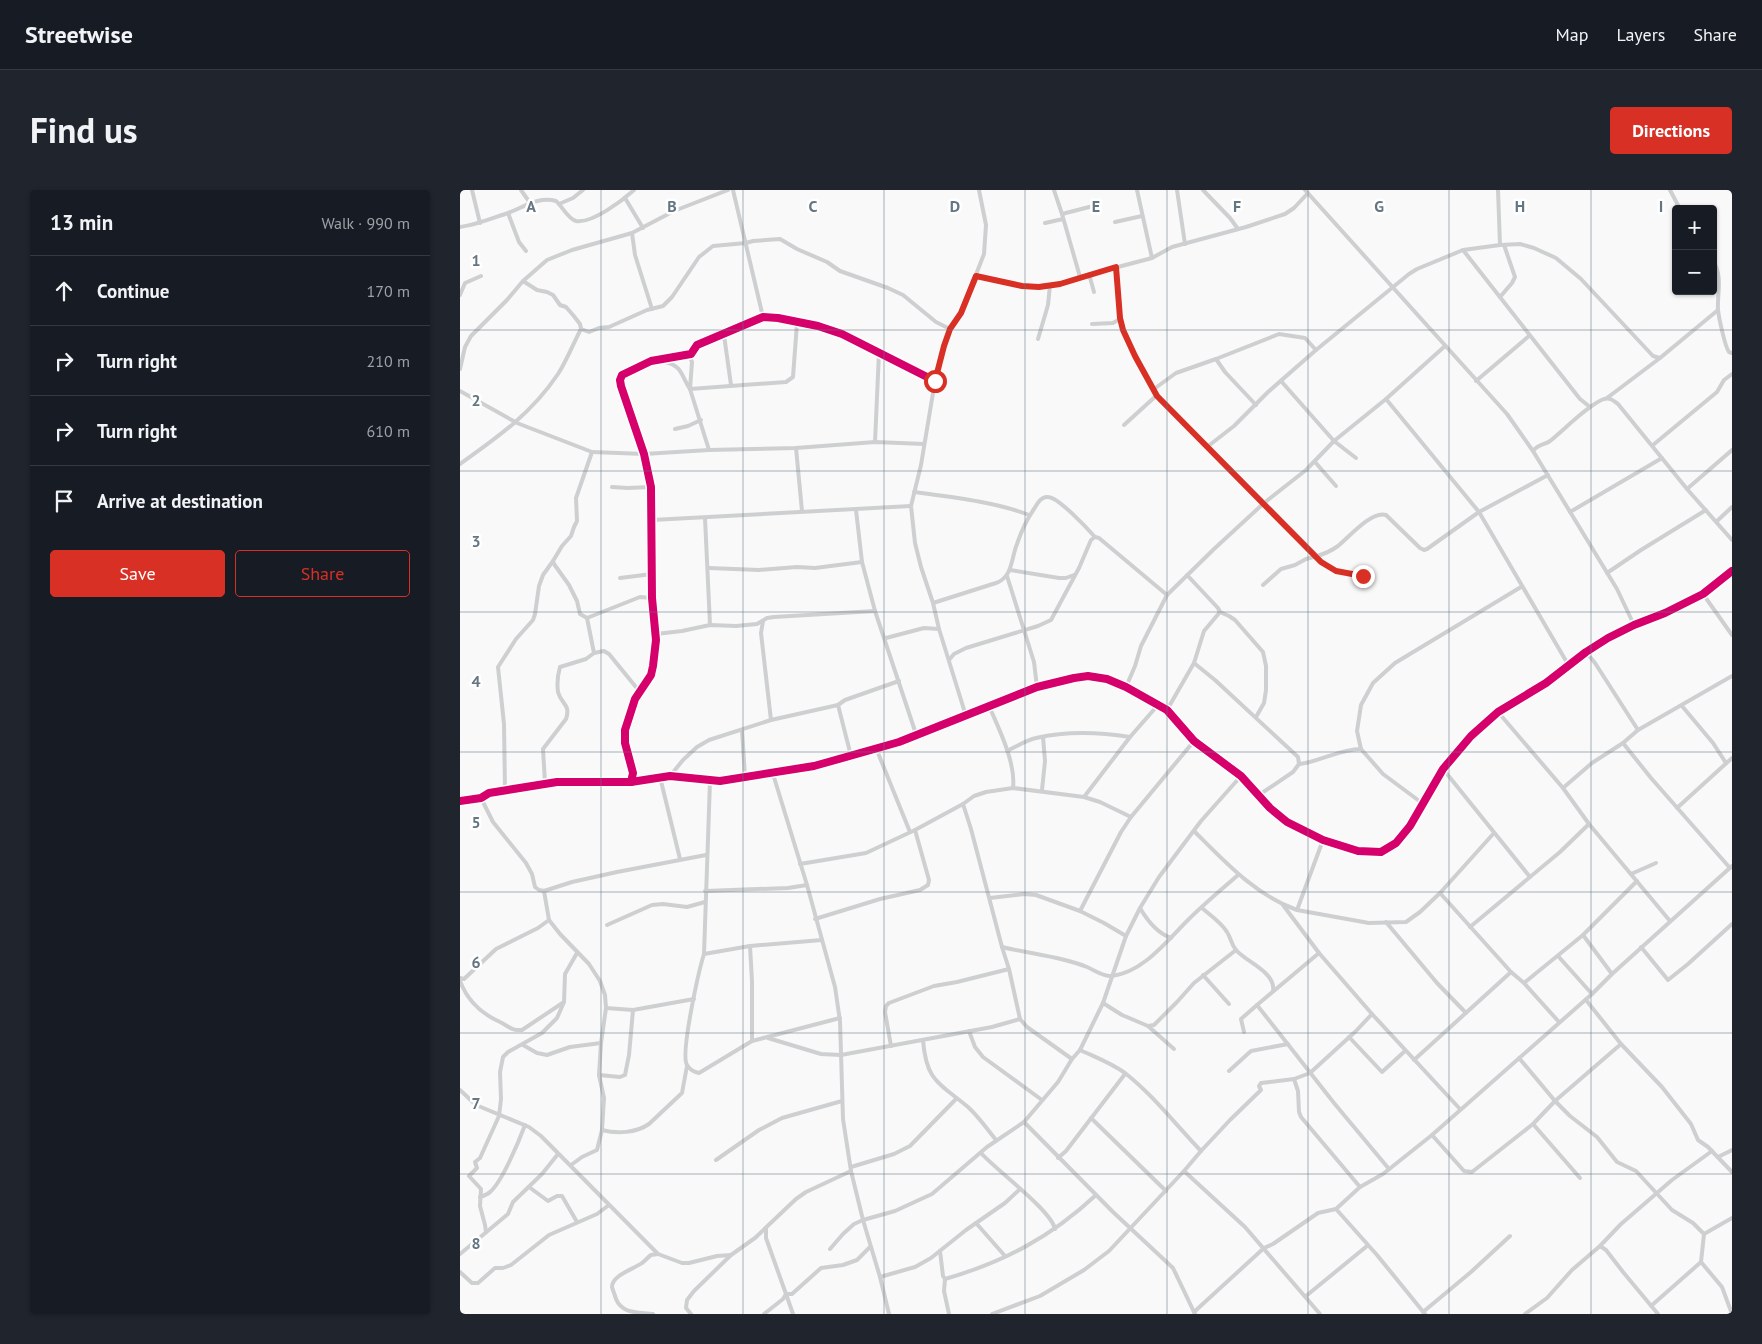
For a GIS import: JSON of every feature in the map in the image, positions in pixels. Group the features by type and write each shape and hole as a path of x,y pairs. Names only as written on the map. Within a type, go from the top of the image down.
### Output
{"street":[{"path":"472,190 480,223"},
{"path":"521,190 530,203"},
{"path":"559,204 573,198 583,190"},
{"path":"460,227 480,223 530,203 553,200 572,219 582,221 604,212 634,190"},
{"path":"460,369 460,360 471,336 523,281 547,260 572,250 632,233 674,211 728,190"},
{"path":"732,190 763,317"},
{"path":"966,716 921,567 915,543 911,506 935,381 944,346 950,329 961,313 984,254 987,235 980,190"},
{"path":"1054,190 1080,277"},
{"path":"1137,190 1152,258"},
{"path":"1177,190 1185,244"},
{"path":"1203,190 1238,229"},
{"path":"1498,190 1502,245 1515,277 1512,284 1500,297"},
{"path":"1670,190 1678,205"},
{"path":"976,276 1030,287 1050,285 1152,258 1172,247 1285,214 1294,208 1307,191 1507,414 1533,450 1617,590 1634,625"},
{"path":"625,198 643,228"},
{"path":"1062,214 1098,205"},
{"path":"508,213 519,242 526,251"},
{"path":"1116,222 1142,216"},
{"path":"1045,223 1063,219"},
{"path":"632,233 635,255 652,309"},
{"path":"581,329 589,332 609,327 663,306 668,302 691,268 713,246 780,239 792,247 827,262 840,271 903,295 936,322 950,329"},
{"path":"1207,447 1234,426 1316,350 1394,286 1417,269 1463,250 1520,244 1556,258 1580,279 1653,356 1660,358"},
{"path":"1463,250 1529,336 1580,399 1590,407"},
{"path":"1116,267 1120,318 1135,356 1157,396 1327,567 1336,571 1363,576"},
{"path":"1717,268 1718,310 1726,346 1729,352 1732,353"},
{"path":"1089,274 1094,292"},
{"path":"460,295 465,282 481,276"},
{"path":"460,464 517,422 548,389 568,358 581,329 580,324 573,315 566,307 560,305 554,295 537,290 523,281"},
{"path":"1038,339 1048,305 1050,285"},
{"path":"1533,450 1538,445 1548,442 1590,407 1607,398 1660,358 1718,310"},
{"path":"632,782 633,773 625,743 625,730 635,699 648,681 654,666 656,634 652,598 651,487 644,454 635,433 620,380 622,375 651,361 689,355 697,345 763,317 818,326 842,334 935,381"},
{"path":"1092,324 1113,323 1120,318"},
{"path":"690,389 786,382 790,380 793,376 797,323"},
{"path":"1154,389 1166,378 1176,373 1279,334 1304,338 1316,350"},
{"path":"724,335 731,385"},
{"path":"1476,381 1529,336"},
{"path":"1126,686 1141,646 1168,595 1264,503 1315,462 1334,442 1445,346"},
{"path":"876,442 879,352"},
{"path":"689,355 692,362 690,389"},
{"path":"663,358 665,362 672,363 679,368 690,389 709,450"},
{"path":"1216,359 1225,372 1256,405"},
{"path":"1653,445 1717,392 1724,380 1732,374"},
{"path":"1281,381 1334,442 1356,458"},
{"path":"460,391 517,422 592,452 644,454 796,448 876,442 924,444"},
{"path":"1124,425 1157,396"},
{"path":"1607,398 1618,404 1687,489 1732,540"},
{"path":"1386,399 1478,512 1569,666"},
{"path":"675,429 688,426 700,420"},
{"path":"796,448 802,511"},
{"path":"1687,489 1732,450"},
{"path":"504,790 504,724 498,667 516,639 533,620 536,614 539,586 543,575 571,536 576,521 576,498 592,452"},
{"path":"1570,512 1662,458"},
{"path":"1315,462 1336,486"},
{"path":"1263,585 1281,569 1328,552 1376,515 1386,515 1424,550 1478,512 1548,475"},
{"path":"612,486 628,488 651,487"},
{"path":"914,492 999,507 1029,515"},
{"path":"933,603 996,583 1007,576 1016,545 1029,515 1041,499 1048,497 1052,498 1078,519 1095,537 1099,538 1168,595"},
{"path":"652,520 911,506"},
{"path":"1717,521 1732,507"},
{"path":"856,510 862,562 875,611 886,638 916,734"},
{"path":"1607,573 1706,510"},
{"path":"705,518 709,568 710,625"},
{"path":"949,660 954,654 966,648 1024,631 1051,620 1076,574 1091,540 1095,537"},
{"path":"553,561 569,585 577,601 580,614 588,618 640,597 652,598"},
{"path":"709,568 759,570 797,566 815,568 862,562"},
{"path":"1010,570 1059,578 1066,578 1076,574"},
{"path":"460,801 481,798 489,793 545,783 632,782 670,776 710,781 773,774 814,766 899,742 1038,687 1088,676 1106,679 1126,686 1167,710 1194,741 1241,776 1270,808 1287,822 1323,840 1358,851 1381,852 1396,843 1410,826 1443,769 1471,736 1498,712 1546,683 1586,652 1608,638 1703,594 1732,572"},
{"path":"620,578 652,574"},
{"path":"1187,575 1220,612 1235,620 1263,652 1266,666 1266,690 1264,703 1256,717"},
{"path":"1007,576 1034,662 1038,687"},
{"path":"1422,803 1383,774 1361,749 1357,731 1361,705 1373,683 1395,663 1522,587"},
{"path":"1703,594 1732,635"},
{"path":"656,634 710,625 736,626 757,624 763,622 766,618 875,611"},
{"path":"1167,710 1194,663 1204,631 1220,612"},
{"path":"588,618 594,653"},
{"path":"763,622 761,633 771,720"},
{"path":"886,638 924,628 939,629"},
{"path":"545,783 543,749 566,719 567,714 567,706 558,692 560,667 586,659 594,653 604,652 609,654 640,692"},
{"path":"1586,652 1638,730"},
{"path":"1194,663 1256,717 1298,758 1299,764"},
{"path":"1562,788 1592,763 1623,743 1638,730 1732,676"},
{"path":"670,776 697,747 709,740 771,720 838,705 845,700 899,681"},
{"path":"838,705 851,756"},
{"path":"1084,797 1130,737 1158,705"},
{"path":"989,706 1007,751 1013,788"},
{"path":"1682,706 1712,742 1726,763"},
{"path":"1498,712 1670,921"},
{"path":"742,730 745,778"},
{"path":"1007,751 1034,738 1089,732 1130,737"},
{"path":"1042,790 1045,761 1044,737"},
{"path":"1080,911 1113,847 1131,817 1194,741"},
{"path":"1024,1122 1096,1195 1174,1268 1194,1313 1264,1248 1273,1244 1318,1213 1336,1209 1360,1187 1389,1169 1432,1135 1586,1000 1612,974 1731,867 1677,808 1623,743"},
{"path":"876,748 910,832"},
{"path":"1259,795 1293,772 1299,764 1318,761 1336,753 1361,749"},
{"path":"1677,808 1732,758"},
{"path":"1443,769 1530,877"},
{"path":"773,774 835,986 840,1018 842,1101 851,1169 889,1314"},
{"path":"830,1249 854,1224 895,1211 932,1194 996,1140 1024,1122 1058,1082 1080,1050 1103,1003 1126,936 1159,877 1194,831 1241,776"},
{"path":"660,777 680,859"},
{"path":"710,781 704,954 697,975 684,1060 687,1066 693,1072 699,1073 752,1041 840,1018"},
{"path":"800,864 866,853 915,830 974,796 1013,788 1042,790 1084,797 1131,817"},
{"path":"481,798 493,822 526,862 532,874 535,887 544,891 589,878 706,855"},
{"path":"963,804 1009,968 1020,1019 1027,1027 1072,1059"},
{"path":"1470,927 1560,852 1589,824"},
{"path":"815,918 880,899 920,890 928,885 929,880 915,830"},
{"path":"1194,831 1238,875 1283,904 1297,910 1369,923 1406,922 1414,917 1440,893 1494,833"},
{"path":"1297,910 1323,840"},
{"path":"1631,874 1656,863"},
{"path":"1002,947 1079,964 1106,976 1112,976 1135,968 1153,954 1238,875"},
{"path":"1524,983 1583,936 1637,881"},
{"path":"705,891 788,888 807,885"},
{"path":"544,891 549,920 589,964 600,981 605,995 606,1008 599,1075 604,1098 602,1130 597,1150 571,1165"},
{"path":"1440,893 1559,1022"},
{"path":"990,898 1024,894 1036,895 1080,911 1126,936"},
{"path":"607,926 652,905 687,906 705,902"},
{"path":"1283,904 1319,953 1405,1051 1460,1109"},
{"path":"1140,908 1158,931 1170,938"},
{"path":"1202,908 1227,932 1236,950 1244,958 1257,965 1270,978 1274,986 1273,991"},
{"path":"549,920 538,928 496,948 464,979 460,979 463,988 472,1002 490,1017 516,1030 522,1030 564,1002"},
{"path":"1386,922 1466,1013"},
{"path":"1641,948 1668,980 1732,924"},
{"path":"1583,936 1612,974"},
{"path":"704,954 750,946 822,940"},
{"path":"750,946 752,1041"},
{"path":"1148,1026 1154,1025 1203,975 1236,950"},
{"path":"486,1232 480,1206 480,1189 470,1178 469,1174 477,1168 476,1162 480,1158 499,1116 501,1099 500,1072 503,1057 508,1052 542,1033 552,1024 564,1002 565,974 577,953"},
{"path":"1244,1032 1241,1019 1319,953"},
{"path":"1558,956 1592,994"},
{"path":"892,1046 885,1012 886,1006 889,1003 934,986 1009,968"},
{"path":"1414,1060 1511,972"},
{"path":"1203,975 1229,1004"},
{"path":"606,1008 633,1010 694,999"},
{"path":"1586,1000 1621,1044 1662,1087 1691,1124 1698,1140 1712,1150 1732,1172"},
{"path":"1103,1003 1122,1015 1148,1026 1174,1048"},
{"path":"1257,1005 1389,1169"},
{"path":"599,1075 620,1077 625,1075 629,1055 633,1010"},
{"path":"992,1314 1040,1296 1084,1270 1109,1251 1201,1151 1261,1090 1259,1086 1261,1083 1294,1080 1310,1073 1372,1014"},
{"path":"766,1038 821,1054 841,1055 992,1027 1020,1019"},
{"path":"969,1031 975,1047 983,1057 1042,1100"},
{"path":"1349,1037 1382,1072 1405,1051"},
{"path":"924,1040 924,1052 931,1075 978,1118 996,1140"},
{"path":"523,1045 537,1053 547,1055 570,1048 601,1043"},
{"path":"1229,1071 1251,1051 1288,1044"},
{"path":"1432,1135 1464,1171 1469,1173 1533,1124 1555,1101 1621,1044"},
{"path":"1080,1050 1114,1066 1125,1074 1152,1099 1201,1151"},
{"path":"1519,1058 1555,1101 1596,1137 1617,1162 1634,1170 1672,1210 1698,1226 1704,1234"},
{"path":"602,1130 613,1133 624,1132 649,1124 682,1093 687,1066"},
{"path":"1058,1158 1125,1074"},
{"path":"1294,1080 1298,1091 1301,1117 1360,1187"},
{"path":"460,1090 476,1105 533,1129 658,1254"},
{"path":"691,1314 686,1308 687,1300 694,1291 731,1255 766,1228 806,1192 851,1169 894,1154 910,1146 956,1099"},
{"path":"716,1160 759,1130 782,1118 842,1101"},
{"path":"1091,1118 1166,1190"},
{"path":"1533,1124 1580,1178"},
{"path":"480,1197 490,1192 496,1185 514,1153 524,1126"},
{"path":"1525,1314 1547,1298 1572,1270 1656,1193 1712,1150"},
{"path":"1718,1157 1732,1150"},
{"path":"981,1153 1052,1221 1055,1229"},
{"path":"460,1254 508,1214 513,1202 558,1154"},
{"path":"1184,1171 1245,1226 1320,1314"},
{"path":"529,1187 548,1201 562,1196 577,1222"},
{"path":"880,1277 915,1267 1005,1203 1020,1189"},
{"path":"945,1279 964,1273 1036,1242 1077,1213 1096,1195"},
{"path":"460,1272 472,1283 478,1283 495,1268 511,1265 549,1235 597,1214 609,1205"},
{"path":"1336,1209 1367,1246 1378,1255 1424,1313 1510,1236"},
{"path":"1732,1218 1704,1234 1701,1248 1701,1262 1722,1288 1732,1314"},
{"path":"976,1223 1005,1256"},
{"path":"766,1228 766,1238 793,1314"},
{"path":"1306,1296 1367,1246"},
{"path":"1600,1246 1606,1250 1658,1314"},
{"path":"786,1294 792,1294 821,1268 843,1265 857,1260 870,1247"},
{"path":"940,1251 945,1279 944,1291 949,1314"},
{"path":"653,1314 625,1311 620,1308 612,1288 613,1282 644,1262 651,1254 658,1254 682,1263 731,1255"},
{"path":"1651,1306 1701,1262"},
{"path":"764,1314 783,1299 786,1294"}],"cycle path":[{"path":"631,782 633,773 625,743 625,730 635,699 651,675 656,640 652,598 651,487 644,454 621,386 620,380 622,375 651,361 691,354 697,345 763,317 818,326 842,334 935,381"},
{"path":"460,801 481,798 489,793 557,782 631,782 670,776 720,781 814,766 899,742 1037,687 1088,676 1107,679 1126,687 1167,710 1194,741 1241,776 1270,808 1287,822 1323,840 1358,851 1381,852 1396,843 1410,826 1443,769 1471,736 1498,712 1546,683 1586,652 1608,638 1703,594 1732,571"}],"route":[{"path":"935,381 950,329 961,313 976,276 1022,286 1039,287 1060,284 1116,267 1120,318 1123,330 1146,378 1157,396 1321,562 1336,571 1363,576"}]}
